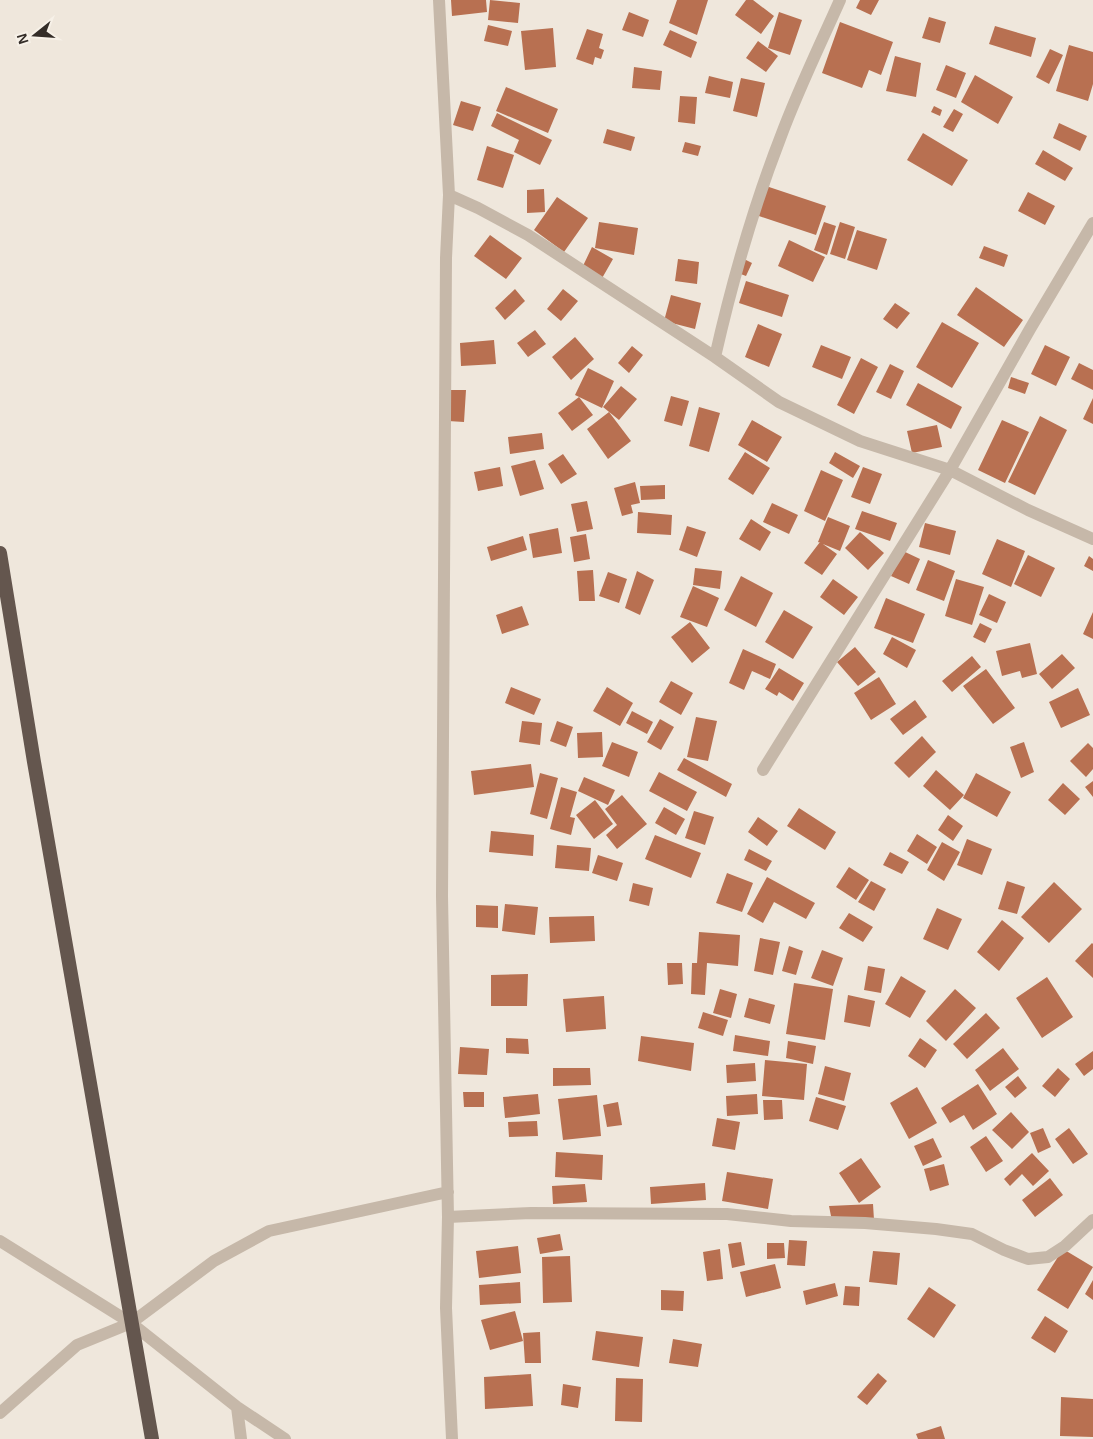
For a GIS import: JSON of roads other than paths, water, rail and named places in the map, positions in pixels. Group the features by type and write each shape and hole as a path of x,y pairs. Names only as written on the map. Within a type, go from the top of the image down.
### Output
{"highway":[{"path":"0,553 34,762 152,1439"}],"street":[{"path":"439,0 449,195 446,258 442,896 448,1192 446,1308 452,1439"},
{"path":"715,358 748,231 781,135 840,0"},
{"path":"449,195 478,208 528,236 779,402 860,441 950,470 1028,510 1093,539"},
{"path":"763,770 950,470 1093,223"},
{"path":"0,1414 77,1345 131,1323 214,1261 269,1231 448,1192"},
{"path":"448,1217 531,1213 727,1214 791,1221 864,1222 972,1234 1004,1250 1028,1259 1048,1257 1065,1246 1093,1220"},
{"path":"0,1241 131,1323 237,1407 285,1439"},
{"path":"237,1407 241,1439"}]}
